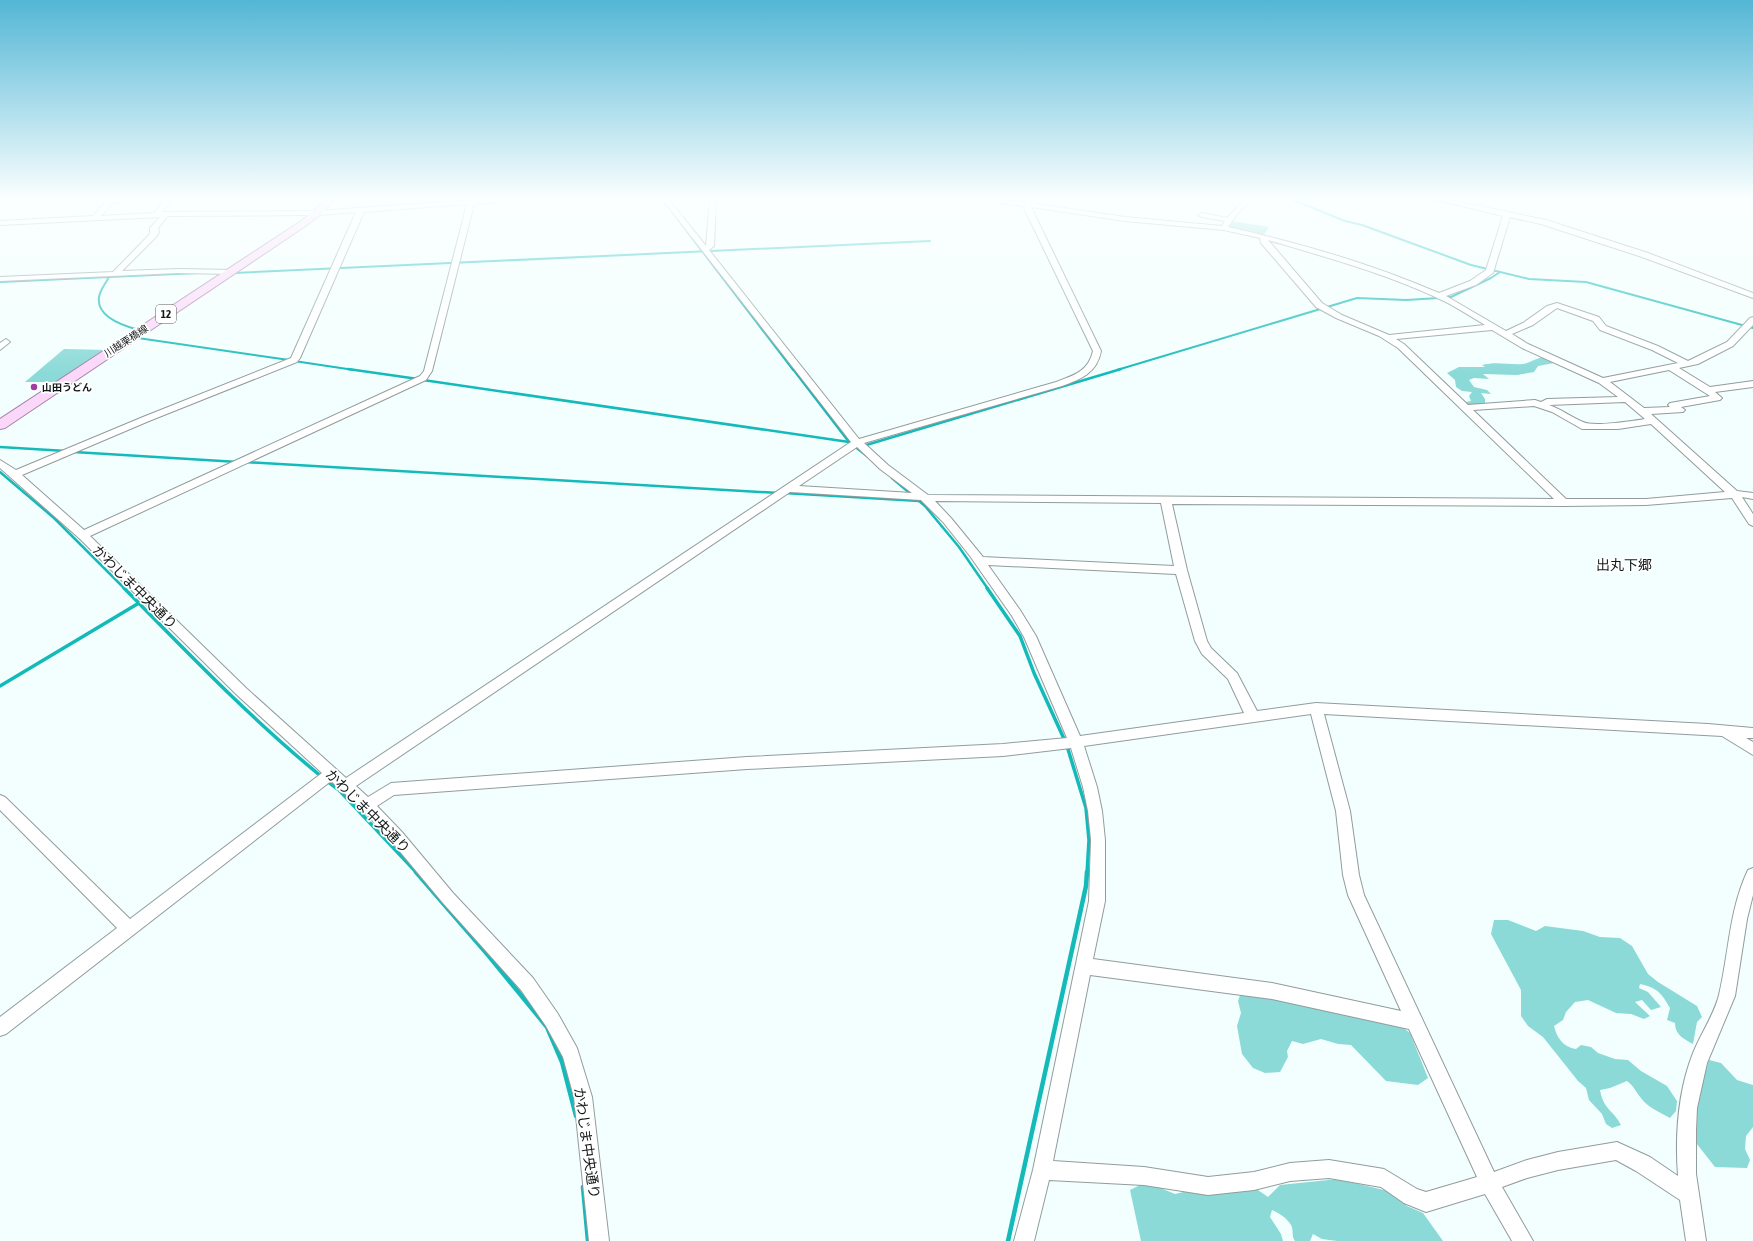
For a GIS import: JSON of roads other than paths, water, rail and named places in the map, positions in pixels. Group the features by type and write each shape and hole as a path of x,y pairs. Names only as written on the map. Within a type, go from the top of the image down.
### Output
{"main road":[{"name":"川越栗橋線","path":"0,425 252,258"}],"street":[{"path":"115,274 131,258"},
{"path":"15,474 160,413 294,360 341,258"},
{"path":"83,534 423,378 428,371 457,258"},
{"path":"711,258 852,438 884,467 925,498 962,536 1030,636 1076,742 1090,787 1095,810 1098,840 1097,901 1042,1170 1024,1241"},
{"path":"346,785 858,442 1059,384 1086,373 1094,364 1097,351 1054,258"},
{"path":"1279,258 1319,305 1328,311 1390,337 1564,503"},
{"path":"1338,258 1377,271 1440,296 1533,350 1602,381 1642,411 1735,495 1753,522"},
{"path":"1440,296 1473,283 1490,272 1494,258"},
{"path":"1650,258 1753,296"},
{"path":"0,279 178,271 231,272"},
{"path":"1504,334 1522,328 1535,320 1546,310 1557,305 1596,319 1603,328 1655,348 1687,364"},
{"path":"1602,381 1695,362 1730,344 1753,320"},
{"path":"1390,337 1493,327"},
{"path":"1741,332 1753,337"},
{"path":"1642,411 1680,410 1673,404 1717,398 1708,390 1671,367"},
{"path":"1708,390 1751,387"},
{"path":"1542,405 1547,402 1627,399"},
{"path":"1466,408 1535,403 1555,410 1582,426 1618,426 1653,421"},
{"name":"かわじま中央通り","path":"0,464 15,474 83,534 241,691 367,805 397,837 448,898 527,984 552,1020 570,1054 583,1097 599,1241"},
{"path":"787,489 925,498 1564,503 1646,502 1735,495 1753,496"},
{"path":"1166,500 1181,570 1201,640 1206,651 1233,676 1253,717"},
{"path":"980,562 1181,570"},
{"path":"367,805 391,789 739,764 1003,750 1076,742 1316,708 1708,729 1724,732 1753,733"},
{"path":"1316,708 1343,811 1351,875 1356,895 1489,1183 1523,1241"},
{"path":"1724,732 1753,749"},
{"path":"0,1028 332,773"},
{"path":"0,801 129,929"},
{"path":"1696,1241 1688,1194 1685,1150 1688,1112 1698,1063 1726,997 1739,915 1753,875"},
{"path":"1084,966 1272,991 1414,1022"},
{"path":"1042,1170 1144,1176 1208,1186 1254,1181 1290,1172 1329,1169 1384,1178 1411,1196 1426,1202 1489,1183 1527,1169 1558,1161 1617,1152 1643,1164 1688,1194"}],"waterway":[{"path":"233,273 562,258"},
{"path":"707,258 793,370"},
{"path":"1452,258 1471,265 1500,272"},
{"path":"1445,297 1451,297 1491,278 1500,272"},
{"path":"1500,272 1529,279 1586,282 1753,328"},
{"path":"109,277 199,273"},
{"path":"0,282 109,277"},
{"path":"109,277 99,297 99,304 102,310 112,320 139,330"},
{"path":"1117,370 1357,298 1406,300 1439,298"},
{"path":"139,337 138,338 289,360"},
{"path":"294,361 354,370"},
{"path":"348,369 418,379"},
{"path":"793,369 849,442"},
{"path":"863,446 1121,369"},
{"path":"423,380 849,442"},
{"path":"849,442 867,456"},
{"path":"0,447 66,451"},
{"path":"74,452 238,462"},
{"path":"245,462 779,493"},
{"path":"0,472 54,518 124,588"},
{"path":"892,478 925,506 959,547 988,589"},
{"path":"784,493 919,501"},
{"path":"124,588 139,603"},
{"path":"987,588 1020,636 1034,673 1065,741"},
{"path":"0,686 139,603"},
{"path":"139,603 245,709 322,777"},
{"path":"1067,746 1086,808 1089,840 1087,873"},
{"path":"327,781 339,790 417,873"},
{"path":"416,872 488,955 547,1027 562,1062 576,1116"},
{"path":"1008,1241 1086,886 1087,872"},
{"path":"583,1187 588,1241"}],"place":[{"name":"山田うどん","path":"34,387"}],"district":[{"name":"出丸下郷","path":"1624,565"}]}
